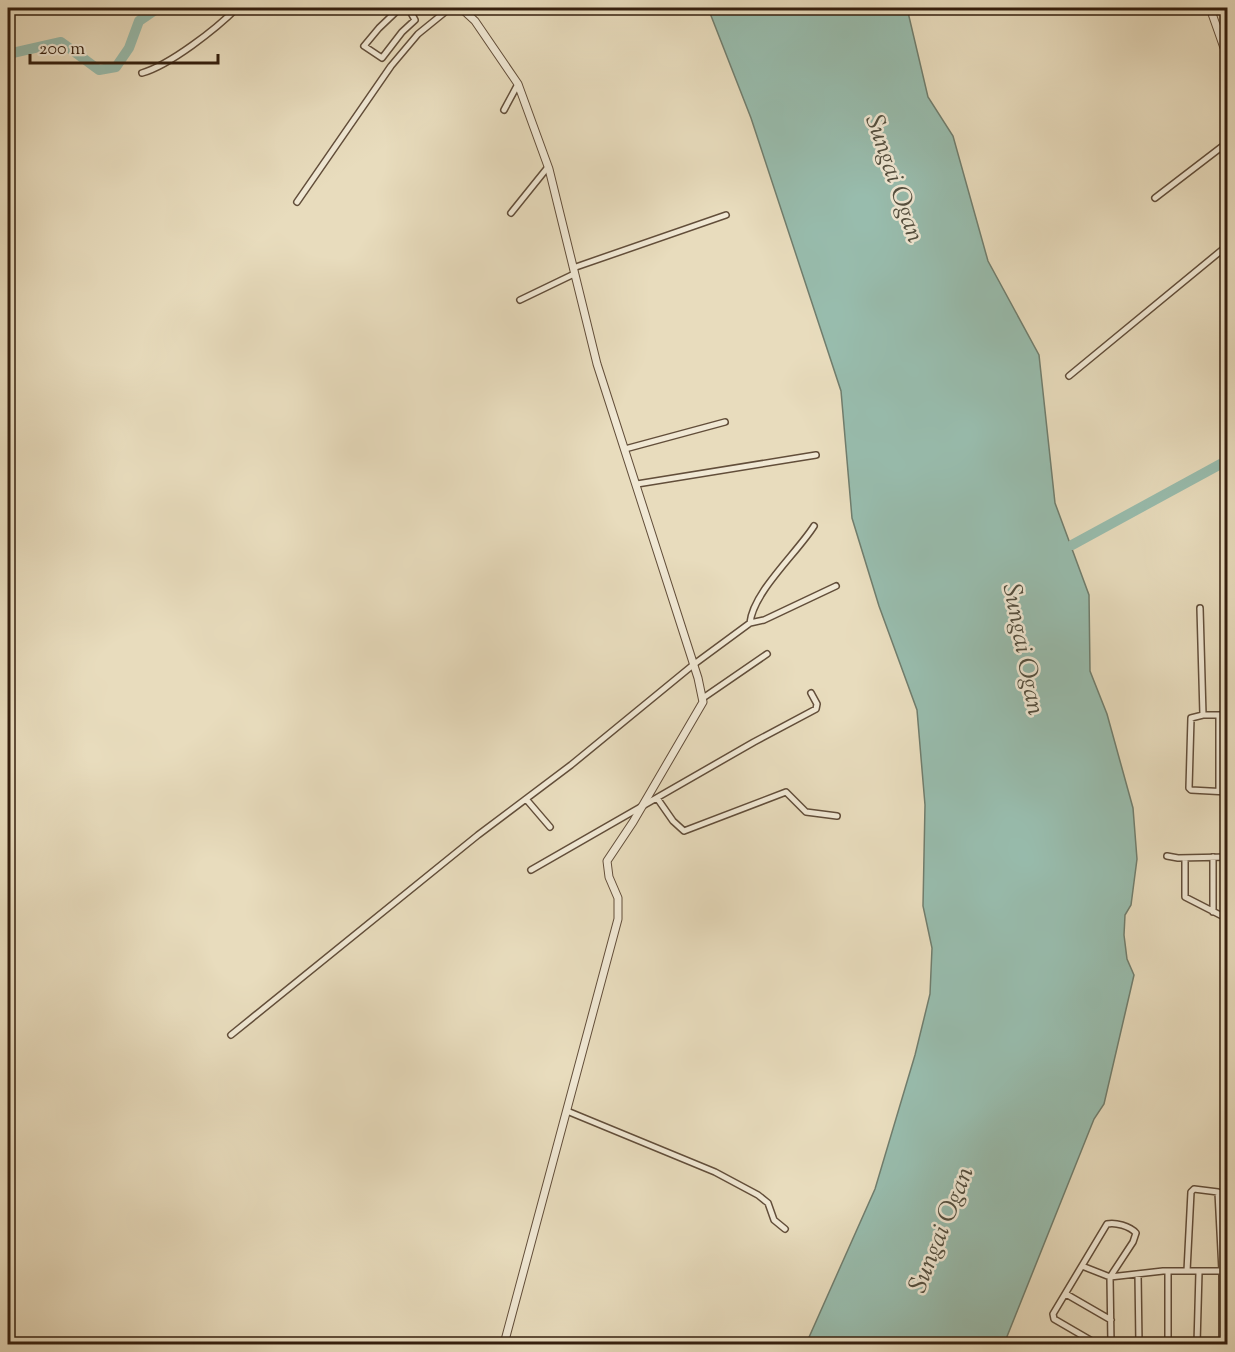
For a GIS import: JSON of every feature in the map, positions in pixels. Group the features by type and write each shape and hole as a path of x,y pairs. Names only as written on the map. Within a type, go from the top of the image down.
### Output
{"street":[{"path":"142,73 160,67 214,29 237,8"},
{"path":"400,8 364,46 382,58 401,33 415,20 410,11 411,8"},
{"path":"297,202 391,66 418,34 450,8"},
{"path":"460,8 475,21 518,84 548,167 597,364 703,696 703,702 607,861 609,877 618,898 619,914 504,1344"},
{"path":"1210,8 1227,59"},
{"path":"504,110 518,84"},
{"path":"1155,198 1227,142"},
{"path":"511,213 548,167"},
{"path":"520,300 574,271 726,216"},
{"path":"1069,376 1227,245"},
{"path":"625,450 726,422"},
{"path":"636,484 816,455"},
{"path":"750,622 752,609 814,526"},
{"path":"231,1035 527,801 693,665 750,622 764,620 836,586"},
{"path":"1200,608 1203,715"},
{"path":"703,696 766,654"},
{"path":"531,870 816,709 817,704 811,693"},
{"path":"1219,791 1220,715"},
{"path":"1227,715 1192,716 1190,720 1189,788 1227,792"},
{"path":"657,798 677,826 686,831 786,792 806,812 837,816"},
{"path":"527,801 550,826"},
{"path":"1225,814 1227,840"},
{"path":"1167,856 1227,857"},
{"path":"1213,857 1213,912"},
{"path":"1185,858 1185,897 1227,919"},
{"path":"567,1111 715,1172 758,1195 765,1199 774,1220 785,1229"},
{"path":"1187,1271 1191,1192 1194,1189 1219,1193 1225,1271 1222,1344"},
{"path":"1097,1344 1053,1317 1107,1224 1113,1223 1134,1229 1137,1233 1110,1277 1111,1344"},
{"path":"1082,1266 1110,1277 1187,1271 1225,1271"},
{"path":"1168,1272 1168,1344"},
{"path":"1197,1344 1198,1272"},
{"path":"1138,1275 1139,1344"},
{"path":"1066,1294 1111,1320"}],"water":[{"name":"Sungai Ogan","path":"708,8 907,8 928,97 953,136 988,261 1039,355 1055,503 1089,595 1090,671 1107,714 1133,808 1137,859 1131,905 1125,915 1124,935 1127,959 1134,975 1104,1104 1094,1119 1004,1344 806,1344 875,1189 915,1055 930,994 932,948 923,906 925,805 917,710 879,606 852,518 841,391 751,118"}],"waterway":[{"path":"8,54 61,42 99,70 116,67 129,48 139,21 158,8"},
{"path":"1072,545 1228,460"}]}
